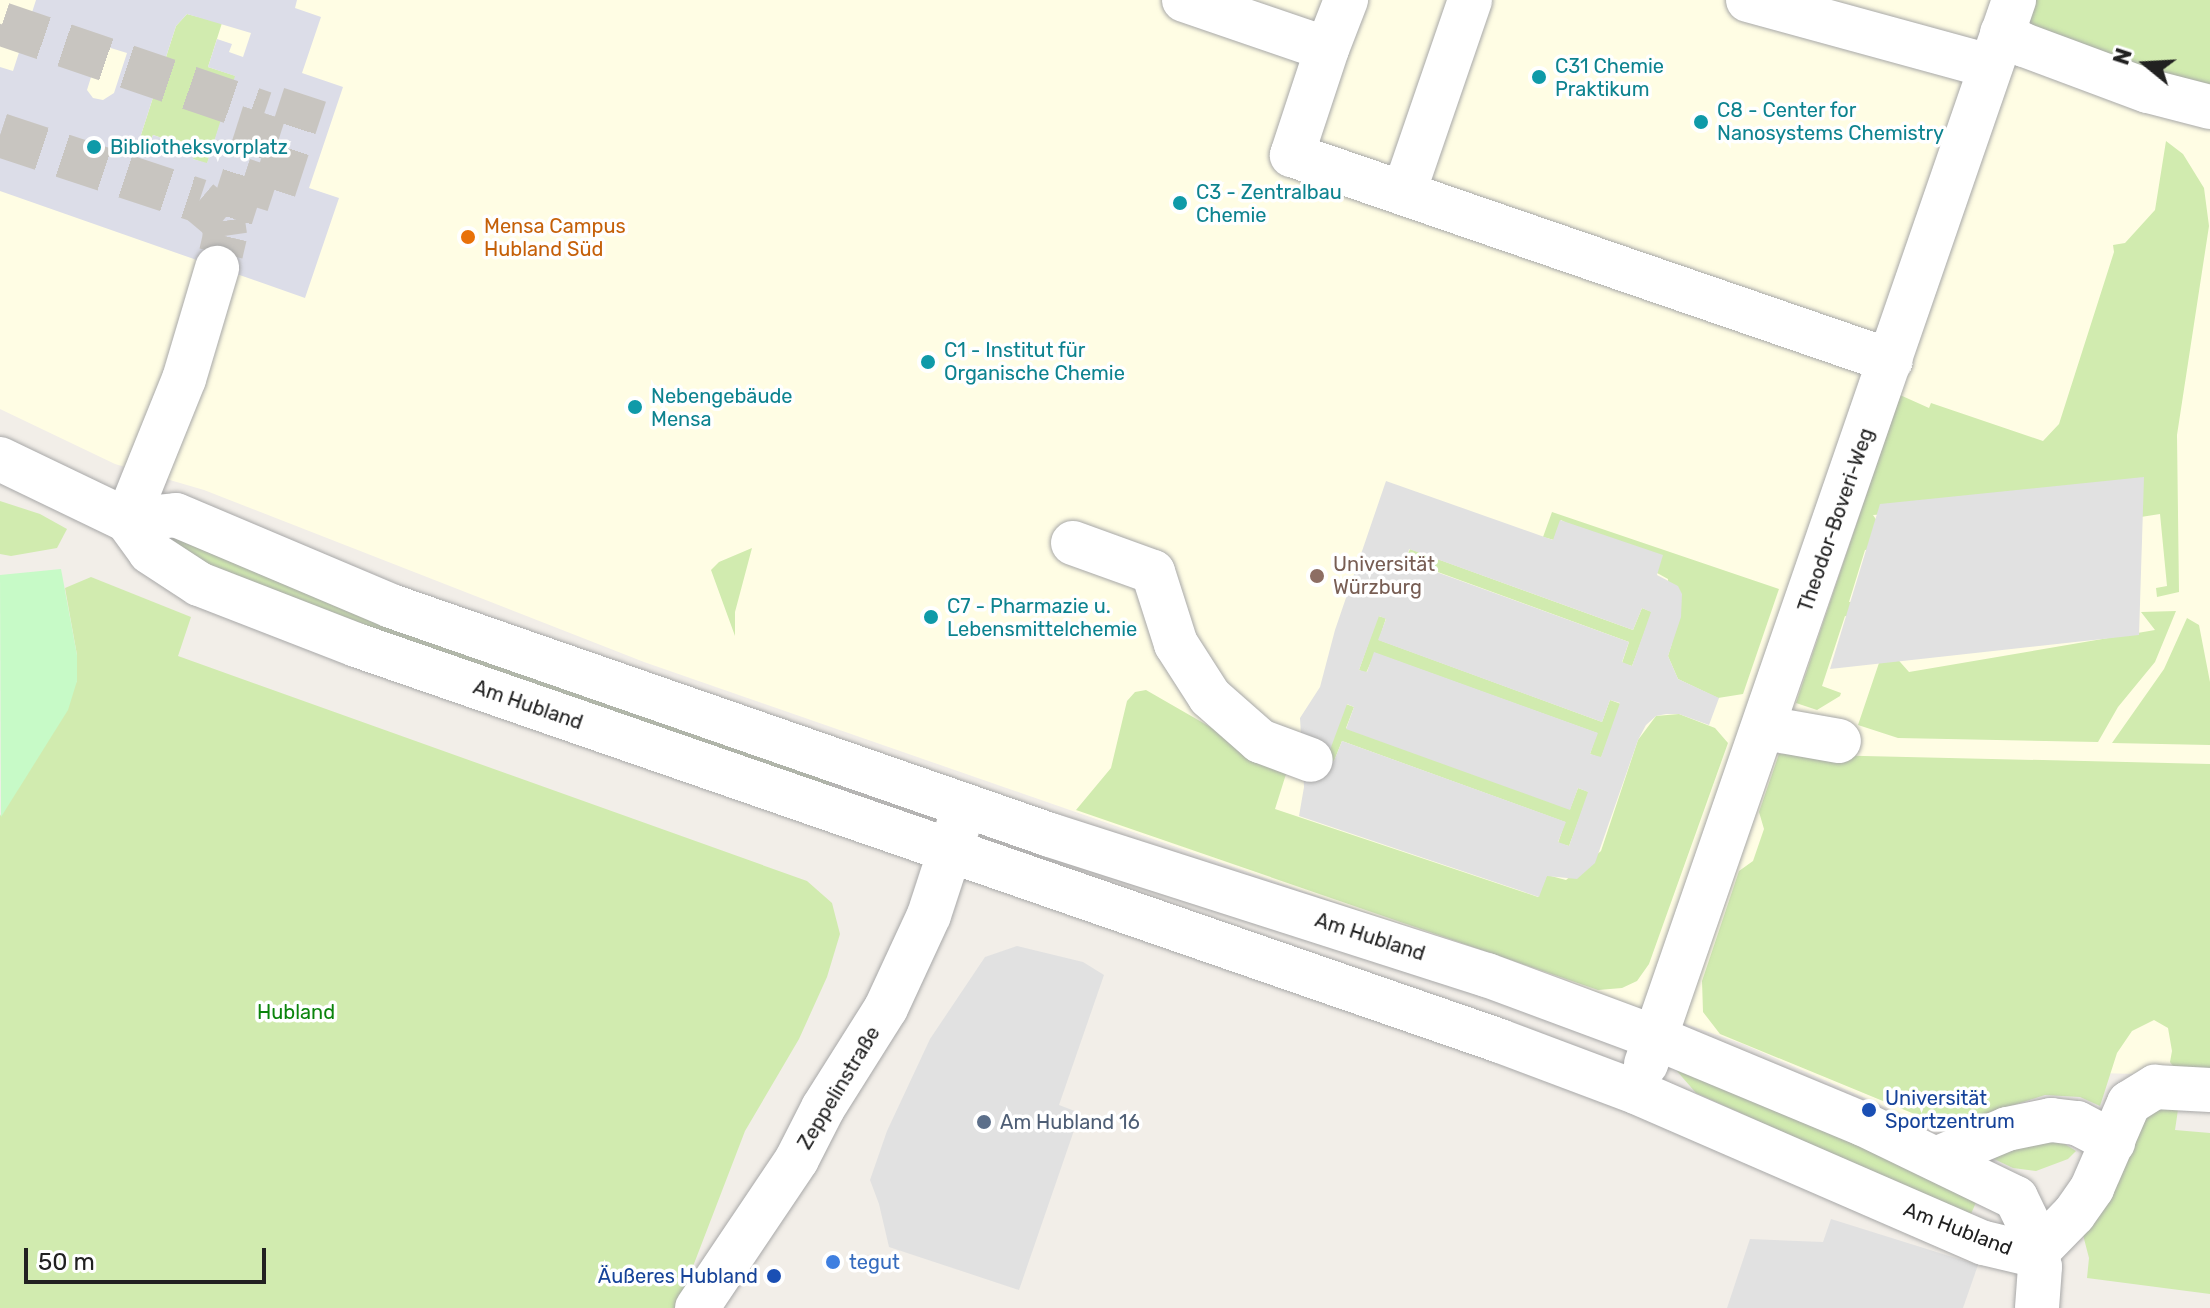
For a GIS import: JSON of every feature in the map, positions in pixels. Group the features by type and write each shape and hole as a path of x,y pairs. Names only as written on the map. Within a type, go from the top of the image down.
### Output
{"street":[{"path":"1184,0 1327,49"},
{"path":"1346,0 1292,155 1891,361"},
{"path":"1404,192 1470,0"},
{"path":"1748,0 2002,33 2024,45 2148,91 2210,107"},
{"name":"Theodor-Boveri-Weg","path":"1636,1092 1765,728 2002,33"},
{"path":"127,520 156,453 194,345 229,272"},
{"name":"Am Hubland","path":"0,459 44,483 127,520 176,515 391,606 964,805 1487,975 1656,1038 1938,1158 2016,1198 2033,1233 2034,1255 1984,1243 1636,1092 1500,1041 356,645 199,584 150,552 127,520"},
{"path":"0,483 44,483"},
{"path":"1073,543 1153,572 1176,644 1210,697 1260,741 1311,760"},
{"path":"1765,728 1839,741"},
{"path":"952,853 964,805"},
{"name":"Zeppelinstraße","path":"697,1308 797,1159 823,1108 886,1008 929,915 952,853"},
{"path":"2037,1308 2040,1267 2034,1255 2074,1214 2092,1188 2129,1103 2155,1087 2210,1090"},
{"path":"1938,1158 2007,1129 2051,1120 2077,1123 2113,1142"}],"shaded area":[{"name":"Universität Würzburg","path":"0,0 2210,0 2210,1076 2099,1073 2004,1103 1915,1120 1743,1044 644,662 204,490 115,464 0,409"},
{"name":"Bibliotheksvorplatz","path":"36,0 297,0 295,8 321,17 302,73 343,87 309,188 339,198 305,298 0,191 0,67 13,71","holes":["187,14 251,33 243,57 229,52 232,44 217,39 208,67 235,76 207,163 193,159 196,149 153,135 149,144 139,141 176,26","101,45 127,53 114,93 103,100 93,98 87,90"]},
{"path":"2144,477 2139,635 1830,669 1880,504"},
{"path":"1386,481 1553,540 1560,520 1663,555 1657,575 1678,586 1682,594 1681,617 1668,656 1678,679 1719,698 1709,725 1679,714 1666,714 1656,716 1646,725 1595,863 1577,879 1547,876 1539,897 1299,816 1304,787 1300,718 1320,687 1335,630","holes":["1409,549 1633,630 1642,608 1651,612 1632,666 1622,662 1629,642 1406,561","1379,616 1386,619 1378,640 1602,722 1610,700 1620,703 1601,757 1590,754 1598,733 1374,652 1367,672 1359,670","1347,704 1354,707 1346,729 1570,810 1578,788 1588,792 1569,846 1558,842 1566,822 1342,741 1334,761 1327,758"]},
{"name":"Am Hubland 16","path":"1017,946 1083,962 1104,975 1059,1105 1080,1113 1019,1290 889,1247 870,1180 887,1131 930,1039 985,957"},
{"path":"1831,1219 1978,1265 1963,1308 1727,1308 1750,1239 1823,1242"}],"green space":[{"path":"2028,0 2210,0 2210,89 2027,27"},
{"path":"187,14 222,23 208,67 236,76 207,164 193,159 195,149 153,135 149,144 139,141 176,26"},
{"path":"2166,141 2183,154 2204,188 2209,226 2177,435 2179,592 2157,597 2156,588 2167,586 2160,514 2128,519 2123,498 1873,515 1891,541 1889,547 1865,550 1849,602 1872,600 1865,621 1845,616 1822,686 1841,693 1840,696 1817,710 1796,703 1900,395 1929,408 1931,403 2043,441 2059,424 2114,252 2113,245 2125,243 2155,210"},
{"path":"0,501 40,514 67,529 57,548 11,556 0,554"},
{"path":"1552,512 1779,589 1743,694 1718,698 1678,679 1668,656 1672,643 1668,579 1561,520 1554,540 1543,537"},
{"path":"158,529 834,771 826,793 613,719 160,547"},
{"path":"752,548 735,612 735,636 711,570 719,562"},
{"path":"1410,549 1633,630 1642,608 1652,612 1632,666 1622,663 1629,642 1405,560"},
{"path":"61,569 77,655 77,681 68,710 1,817 0,575"},
{"name":"Hubland","path":"91,577 191,617 178,656 807,881 832,903 840,934 827,977 799,1039 745,1131 677,1308 0,1308 0,816 77,681 77,655 65,588"},
{"path":"2176,611 2155,662 2118,707 2098,742 1898,738 1858,725 1880,660 1893,654 1909,672 2155,630 2141,612"},
{"path":"1378,616 1386,618 1379,640 1602,722 1610,700 1621,704 1601,758 1590,754 1597,733 1375,653 1366,673 1359,670"},
{"path":"2187,618 2199,625 2210,682 2210,745 2112,743 2164,669"},
{"path":"1146,690 1287,771 1275,809 1538,897 1547,875 1566,880 1601,851 1638,740 1656,716 1679,714 1715,728 1728,743 1649,964 1637,981 1622,988 1598,990 1076,810 1111,768 1127,701 1135,692"},
{"path":"1346,704 1354,707 1346,728 1570,809 1578,788 1589,792 1569,846 1558,843 1565,822 1342,741 1334,761 1326,758"},
{"path":"1779,754 2210,764 2210,1078 2176,1070 2170,1062 2172,1051 2168,1028 2154,1020 2132,1031 2117,1053 2100,1106 2080,1097 2045,1095 1946,1127 1720,1034 1703,1012 1702,981 1739,871 1753,861 1764,829 1759,812"},
{"path":"1680,1064 1978,1198 1970,1216 1696,1093 1676,1070"},
{"path":"2179,1103 2175,1130 2210,1133 2210,1294 2087,1278 2089,1258 2082,1231 2144,1108"},
{"path":"2033,1141 2060,1141 2076,1151 2068,1159 2036,1171 2013,1168 1992,1158"}],"tunnel":[{"path":"0,30 2,24 264,113 225,236"},
{"path":"243,180 274,190 305,95"},
{"path":"0,135 199,201 223,221 225,236 221,254"}],"place":[{"name":"C31 Chemie Praktikum","path":"1539,77"},
{"name":"C8 - Center for Nanosystems Chemistry","path":"1701,122"},
{"name":"Bibliotheksvorplatz","path":"94,147"},
{"name":"C3 - Zentralbau Chemie","path":"1180,203"},
{"name":"Mensa Campus Hubland Süd","path":"468,237"},
{"name":"C1 - Institut für Organische Chemie","path":"928,362"},
{"name":"Nebengebäude Mensa","path":"635,407"},
{"name":"Universität Würzburg","path":"1317,576"},
{"name":"C7 - Pharmazie u. Lebensmittelchemie","path":"931,617"},
{"name":"Universität Sportzentrum","path":"1869,1110"},
{"name":"Am Hubland 16","path":"984,1122"},
{"name":"tegut","path":"833,1262"},
{"name":"Äußeres Hubland","path":"774,1276"}]}
